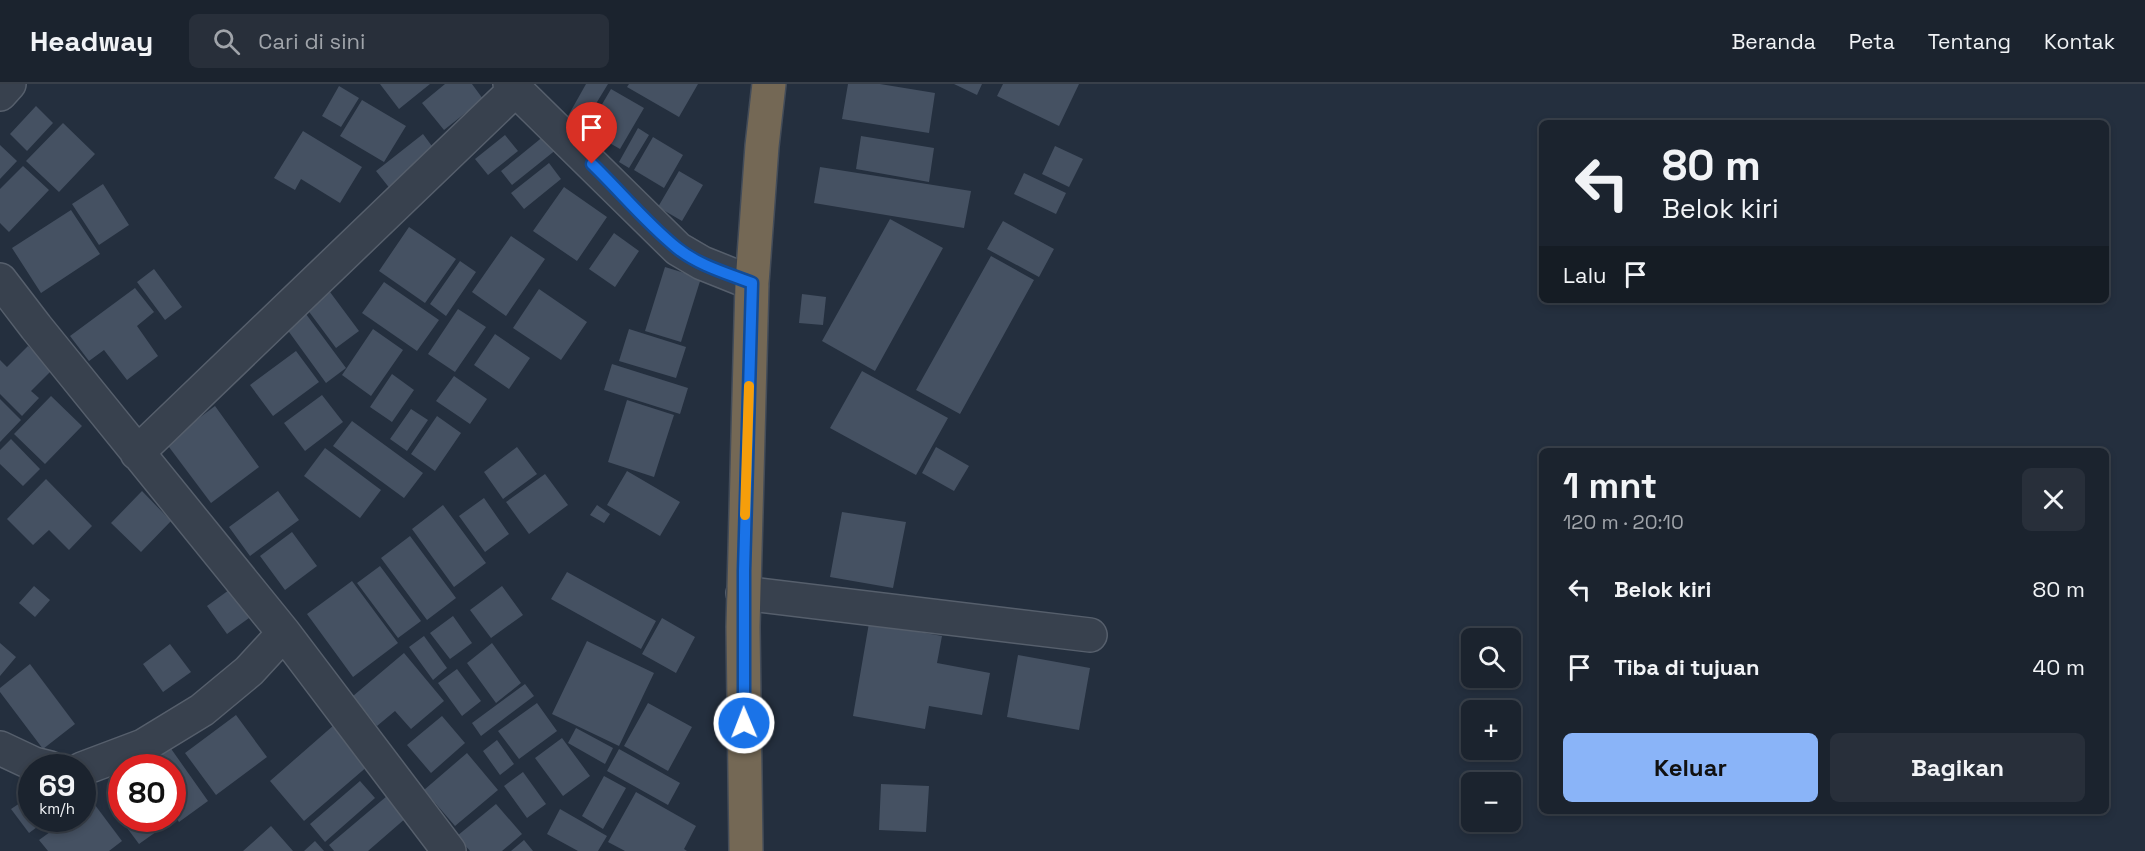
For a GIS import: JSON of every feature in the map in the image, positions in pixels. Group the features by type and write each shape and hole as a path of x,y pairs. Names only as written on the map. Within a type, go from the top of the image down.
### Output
{"highway":[{"path":"746,851 743,593 752,283 762,146 770,84"}],"street":[{"path":"0,94 9,84"},
{"path":"137,453 512,87 678,249 702,263 752,283"},
{"path":"0,280 284,633 449,851"},
{"path":"743,593 1090,635"},
{"path":"96,764 143,746 202,710 249,671 284,633"},
{"path":"0,748 18,756"}],"building":[{"path":"380,84 430,84 399,109"},
{"path":"445,84 472,84 483,99 444,130 422,103"},
{"path":"586,84 608,84 583,125 568,116"},
{"path":"629,84 698,84 679,117 627,87"},
{"path":"848,84 880,84 935,93 929,133 842,119"},
{"path":"954,84 982,84 977,95"},
{"path":"1003,84 1079,84 1059,126 997,96"},
{"path":"339,86 359,98 341,127 322,116"},
{"path":"611,89 644,108 620,149 587,130"},
{"path":"362,100 406,126 384,162 340,136"},
{"path":"36,106 53,123 27,151 10,134"},
{"path":"63,123 95,154 59,192 26,161"},
{"path":"638,128 649,135 629,168 619,162"},
{"path":"303,131 362,167 340,203 301,179 295,190 274,178"},
{"path":"550,131 562,145 512,185 501,171"},
{"path":"423,134 437,153 391,190 376,171"},
{"path":"505,135 518,151 488,175 475,159"},
{"path":"861,136 934,148 929,182 856,169"},
{"path":"653,137 683,155 664,188 634,170"},
{"path":"0,145 17,161 0,179"},
{"path":"1055,146 1083,159 1069,187 1042,174"},
{"path":"549,163 561,179 524,209 511,193"},
{"path":"23,166 49,190 9,232 0,223 0,189"},
{"path":"820,167 971,191 964,228 814,203"},
{"path":"679,171 703,185 682,221 658,207"},
{"path":"1024,173 1066,193 1056,214 1014,194"},
{"path":"103,184 129,225 99,245 72,204"},
{"path":"564,187 607,217 577,261 533,231"},
{"path":"71,210 100,254 41,293 12,248"},
{"path":"890,219 943,248 875,371 822,341"},
{"path":"1003,221 1054,249 1039,277 987,249"},
{"path":"409,227 456,259 425,303 379,271"},
{"path":"614,233 639,251 615,287 589,269"},
{"path":"511,236 545,259 506,316 472,292"},
{"path":"991,256 1034,280 960,414 916,390"},
{"path":"460,261 476,272 446,316 430,304"},
{"path":"665,267 701,278 681,342 645,331"},
{"path":"154,269 182,307 165,320 137,282"},
{"path":"384,282 439,320 417,351 362,313"},
{"path":"135,288 154,312 137,326 158,356 127,380 104,350 89,361 70,336"},
{"path":"539,289 587,322 561,360 513,328"},
{"path":"330,292 359,331 336,348 307,309"},
{"path":"802,294 826,297 823,325 799,323"},
{"path":"458,309 486,327 455,372 428,354"},
{"path":"303,310 346,368 326,383 284,325"},
{"path":"373,329 403,350 371,396 342,375"},
{"path":"629,329 686,347 676,378 619,361"},
{"path":"495,334 530,358 509,389 474,365"},
{"path":"28,346 52,370 31,391 39,398 22,416 0,394 0,360 7,367"},
{"path":"296,351 319,382 273,416 250,385"},
{"path":"612,364 688,388 680,414 604,390"},
{"path":"862,371 948,418 916,475 830,428"},
{"path":"392,374 414,390 392,422 370,407"},
{"path":"454,376 487,399 470,424 436,401"},
{"path":"322,395 343,422 305,451 284,423"},
{"path":"51,396 82,426 45,464 14,434"},
{"path":"0,399 21,420 0,442"},
{"path":"627,400 674,415 654,477 608,462"},
{"path":"215,406 259,467 211,503 166,443"},
{"path":"411,409 428,420 407,451 390,439"},
{"path":"437,416 461,433 435,471 411,454"},
{"path":"352,421 423,473 404,498 333,446"},
{"path":"11,439 40,469 23,486 0,464 0,450"},
{"path":"517,447 537,474 503,499 484,472"},
{"path":"936,447 969,466 954,491 922,473"},
{"path":"325,448 381,490 360,518 304,476"},
{"path":"627,471 680,502 660,536 607,505"},
{"path":"545,474 568,505 529,534 506,502"},
{"path":"46,479 92,526 69,550 49,530 33,545 7,519"},
{"path":"142,491 171,521 141,552 111,523"},
{"path":"278,491 299,520 250,556 229,527"},
{"path":"484,498 509,534 485,552 459,516"},
{"path":"443,505 486,563 454,587 412,529"},
{"path":"597,505 610,514 604,523 590,515"},
{"path":"842,512 906,522 893,588 830,577"},
{"path":"292,532 317,566 285,590 260,556"},
{"path":"410,536 456,598 427,620 381,558"},
{"path":"380,566 421,621 398,638 357,583"},
{"path":"567,572 656,621 641,649 551,599"},
{"path":"352,581 398,643 353,677 307,614"},
{"path":"34,586 50,600 35,617 19,603"},
{"path":"502,586 523,615 491,638 470,610"},
{"path":"229,590 249,618 227,634 207,606"},
{"path":"453,616 472,643 450,659 430,633"},
{"path":"662,618 695,637 676,673 642,654"},
{"path":"869,623 942,636 937,663 990,673 982,715 929,706 925,729 853,716"},
{"path":"424,636 447,668 433,680 409,647"},
{"path":"587,641 654,673 619,746 552,714"},
{"path":"0,643 16,657 0,676"},
{"path":"492,643 521,683 496,703 467,663"},
{"path":"170,644 191,672 163,692 143,664"},
{"path":"404,653 444,701 411,729 395,711 377,726 353,696"},
{"path":"1018,655 1090,668 1079,730 1007,717"},
{"path":"30,664 75,724 43,749 0,692 0,688"},
{"path":"457,669 481,701 462,716 438,683"},
{"path":"525,684 534,696 481,736 472,723"},
{"path":"537,703 557,731 519,759 498,731"},
{"path":"648,703 692,727 668,771 624,746"},
{"path":"236,715 267,757 216,795 185,753"},
{"path":"442,716 465,743 431,773 407,745"},
{"path":"334,725 369,765 304,821 270,781"},
{"path":"576,728 613,748 605,764 568,743"},
{"path":"562,738 590,776 563,796 535,758"},
{"path":"497,740 514,764 500,775 483,751"},
{"path":"167,743 175,754 152,754"},
{"path":"619,749 680,783 668,805 607,771"},
{"path":"467,753 498,790 455,826 424,790"},
{"path":"186,770 208,801 186,817"},
{"path":"523,772 546,804 527,818 504,786"},
{"path":"604,776 626,788 603,829 582,816"},
{"path":"360,781 375,798 325,842 310,824"},
{"path":"881,784 929,786 926,832 879,830"},
{"path":"636,792 696,826 684,849 687,851 625,851 608,842"},
{"path":"387,796 406,818 368,851 334,851 329,845"},
{"path":"18,804 18,818 11,809"},
{"path":"496,804 522,834 502,851 470,851 457,836"},
{"path":"96,806 108,822 108,832 115,832 122,841 109,851 48,851 39,840 50,832 96,832"},
{"path":"560,809 607,836 598,851 578,851 547,834"},
{"path":"271,826 293,851 243,851"},
{"path":"130,832 156,832 139,844"},
{"path":"524,840 533,851 511,851"},
{"path":"315,841 324,851 304,851"}],"slow traffic":[{"path":"745,515 749,386"}],"route":[{"path":"592,164 653,227 678,249 702,263 752,283 744,527 744,723"}]}
